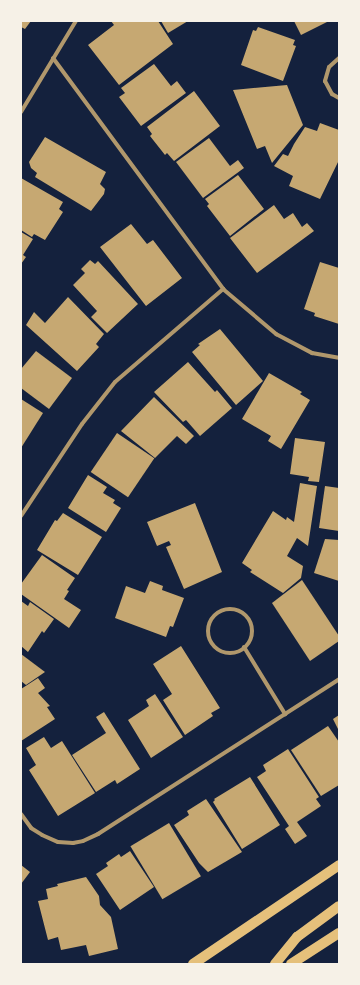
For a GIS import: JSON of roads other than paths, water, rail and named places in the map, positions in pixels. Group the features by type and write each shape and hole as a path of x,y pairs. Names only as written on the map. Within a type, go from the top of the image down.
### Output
{"main road":[{"path":"193,964 339,865"},
{"path":"276,964 297,937 339,906"},
{"path":"290,964 339,933"}],"street":[{"path":"21,112 76,21"},
{"path":"53,58 223,289 276,334 312,353 339,358"},
{"path":"339,58 329,67 326,81 332,94 339,98"},
{"path":"21,516 82,424 115,382 223,289"},
{"path":"226,609 234,609 242,612 248,618 252,633 250,641 244,647 238,651 230,653 215,647 208,633 209,625 213,617 226,609"},
{"path":"244,647 285,714"},
{"path":"21,814 32,828 42,835 58,842 73,843 83,841 98,834 339,679"}]}
